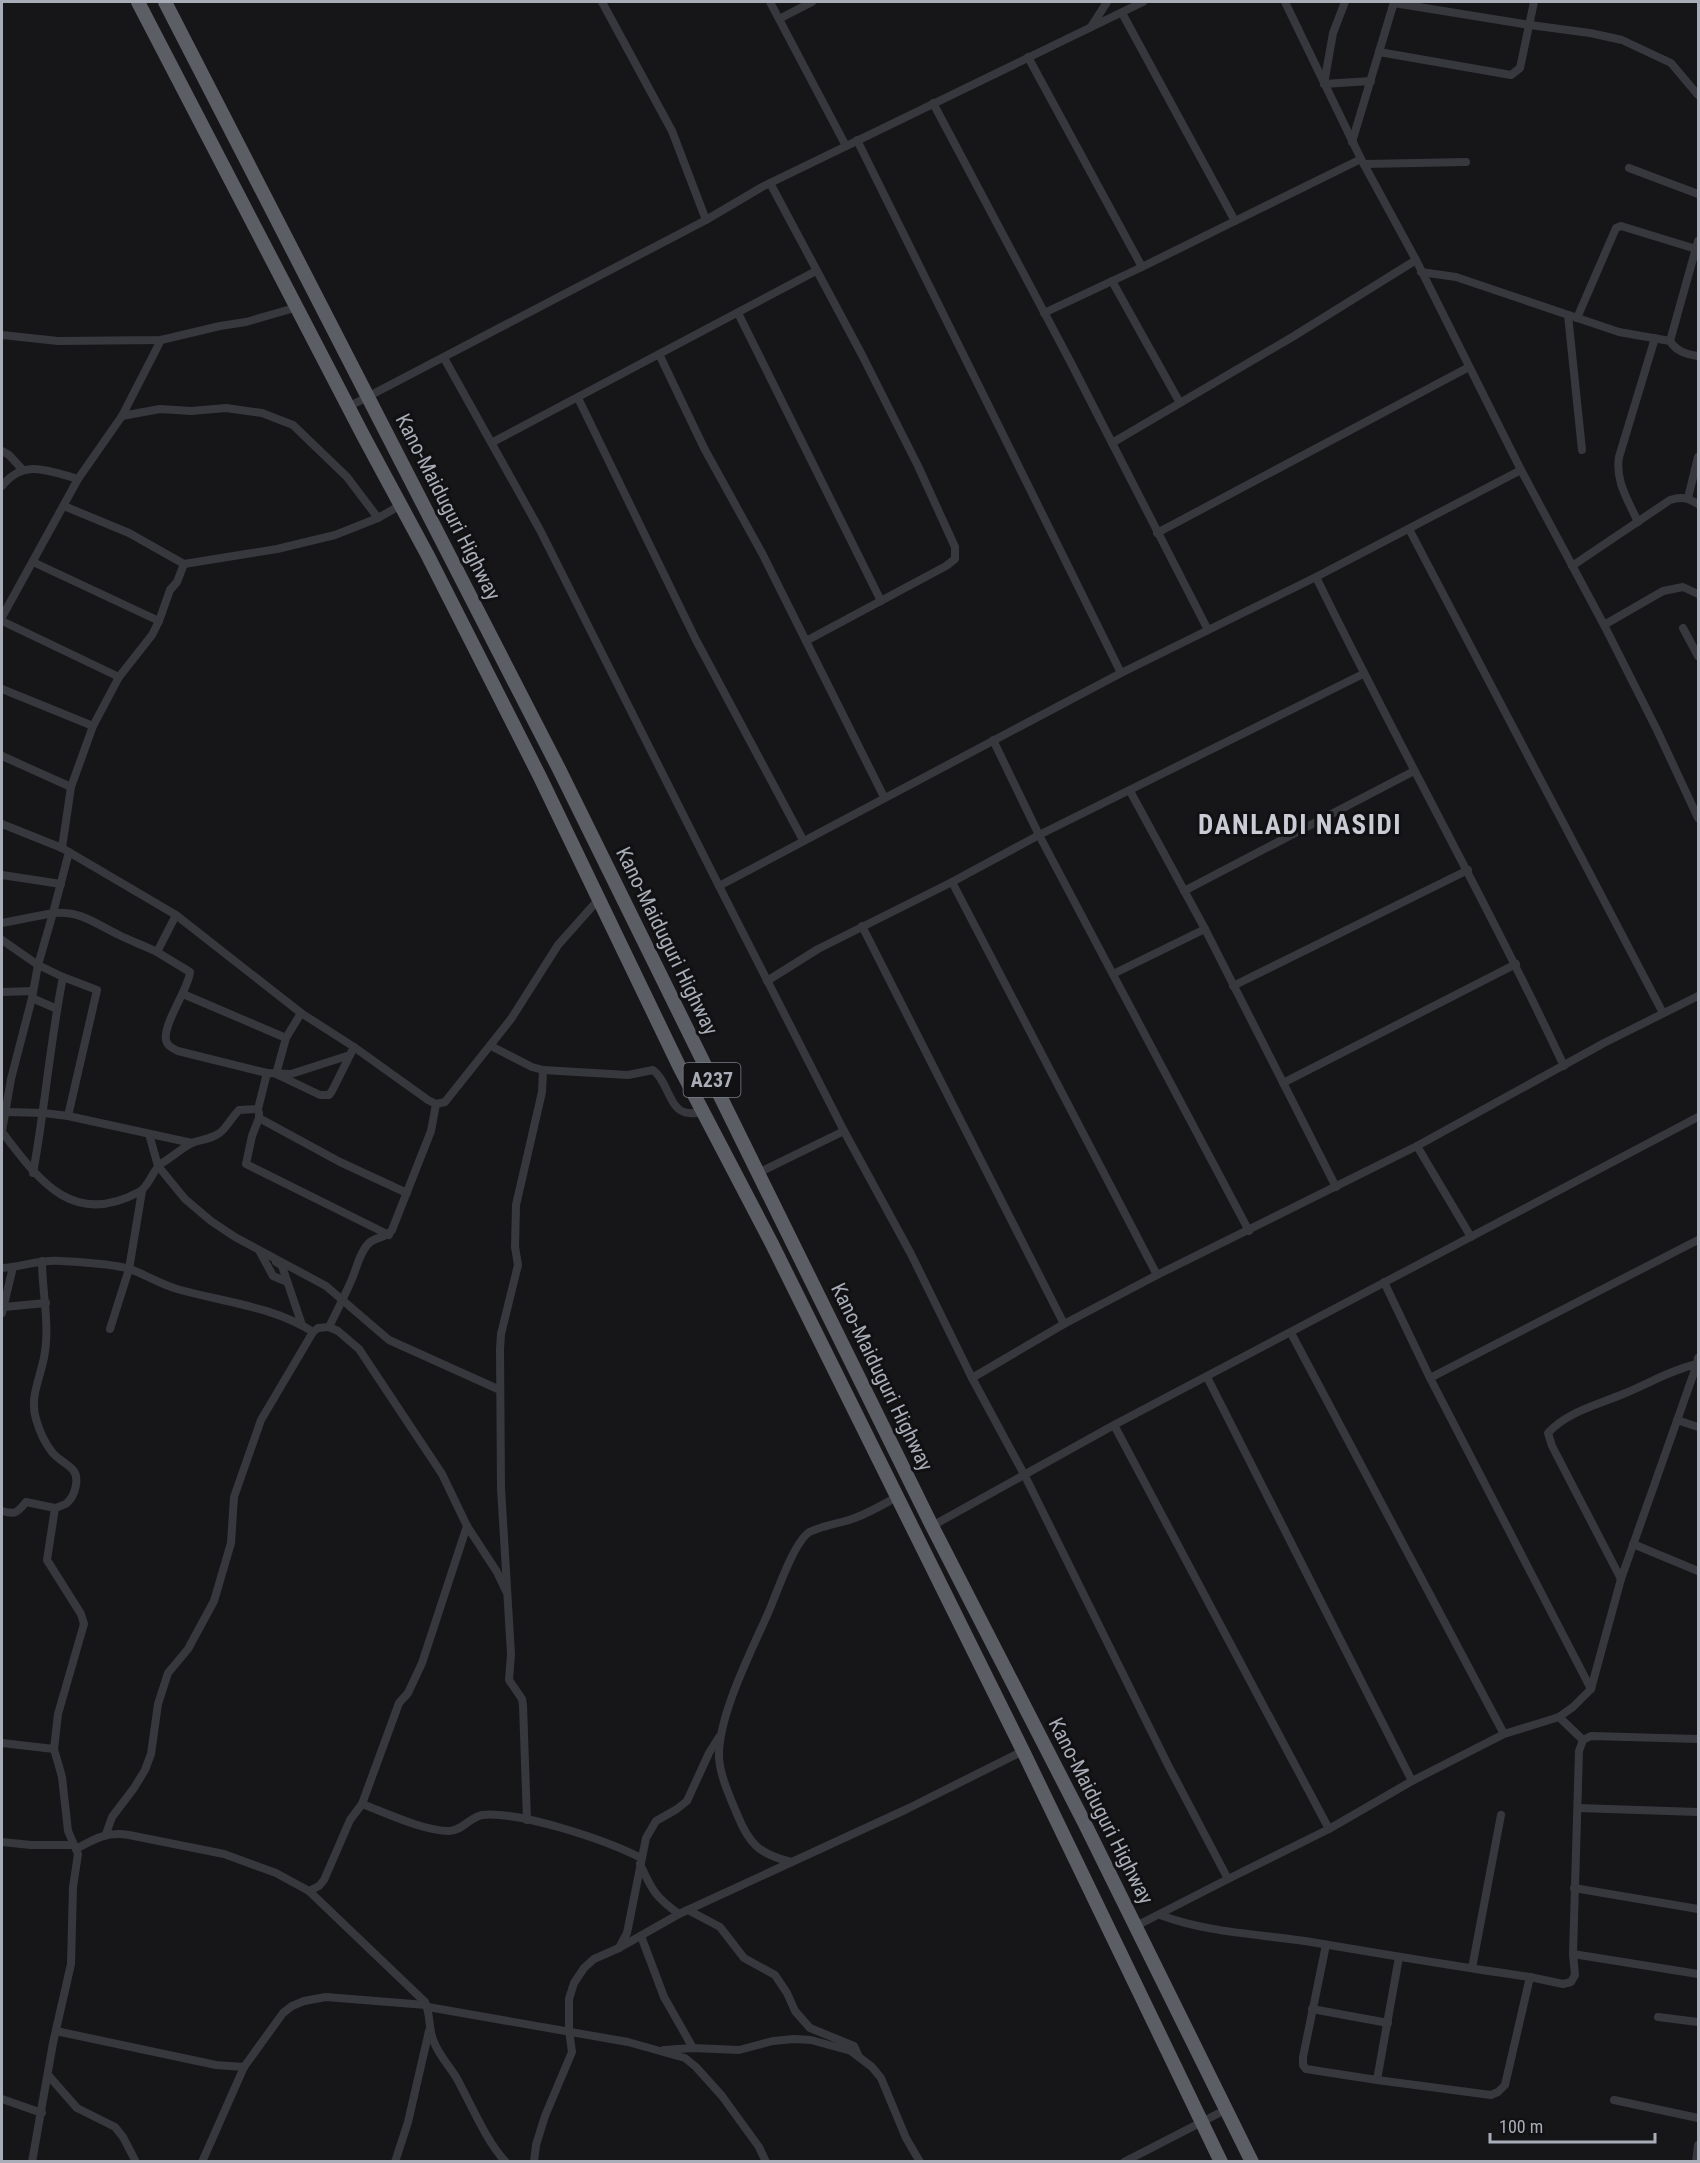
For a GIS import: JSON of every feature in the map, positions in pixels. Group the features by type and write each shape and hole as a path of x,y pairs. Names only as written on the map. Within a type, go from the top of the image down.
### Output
{"highway":[{"name":"Kano-Maiduguri Highway","path":"138,2 401,505 540,777 598,900 772,1244 1023,1751 1221,2162"},
{"name":"Kano-Maiduguri Highway","path":"165,2 559,769 932,1526 1136,1926 1252,2162"}],"street":[{"path":"602,2 672,131 706,220"},
{"path":"770,2 846,146"},
{"path":"779,19 812,2"},
{"path":"1091,27 1107,2"},
{"path":"348,407 706,220 770,183 1143,2"},
{"path":"1285,2 1352,142 1416,260 1521,470 1694,800 1698,818"},
{"path":"1324,84 1334,33 1345,2"},
{"path":"1352,142 1394,2 1590,33 1634,45 1671,63 1698,95"},
{"path":"1379,52 1511,75 1520,68 1534,2"},
{"path":"1122,13 1235,221"},
{"path":"1028,57 1142,267"},
{"path":"1324,84 1371,81"},
{"path":"933,103 1208,630"},
{"path":"857,140 1121,673"},
{"path":"1044,313 1362,161 1466,162"},
{"path":"1629,168 1698,194"},
{"path":"770,183 898,426 956,547 955,559 946,566 806,641"},
{"path":"1577,318 1616,228 1621,226 1697,245 1670,341"},
{"path":"1112,443 1416,260"},
{"path":"493,442 816,271"},
{"path":"1422,272 1456,277 1620,332 1670,341 1675,348 1698,357"},
{"path":"1112,281 1180,403"},
{"path":"2,335 58,341 161,340 246,322 298,307"},
{"path":"738,313 881,601"},
{"path":"1568,315 1582,450"},
{"path":"1638,522 1617,470 1655,338"},
{"path":"119,677 2,619 78,479 122,416 161,340"},
{"path":"659,354 704,448 763,555 884,797"},
{"path":"444,358 493,442 540,530 767,981 1025,1476 1168,1765 1228,1879"},
{"path":"1157,533 1469,367"},
{"path":"578,398 696,640 803,840"},
{"path":"122,416 160,409 191,411 226,408 262,414 293,425 347,477 378,518"},
{"path":"2,451 22,469"},
{"path":"1688,498 1698,457"},
{"path":"2,486 22,469 41,469 78,479"},
{"path":"719,886 1121,673 1316,577 1521,470"},
{"path":"1572,566 1670,500 1688,498 1698,504"},
{"path":"64,506 129,533 184,564 277,549 326,537 378,518 401,505"},
{"path":"1409,529 1663,1013"},
{"path":"33,562 159,621"},
{"path":"142,1191 111,1203 95,1204 72,1200 54,1192 33,1173 2,1131 11,1079 33,995 38,965 61,884 72,787 93,726 119,677 152,635 170,590 177,582 184,564"},
{"path":"1316,577 1363,674 1516,964 1564,1066"},
{"path":"1604,626 1663,591 1683,587 1698,594"},
{"path":"1683,628 1698,656"},
{"path":"767,981 818,949 862,926 1363,674"},
{"path":"2,688 93,726"},
{"path":"993,740 1039,835 1250,1231"},
{"path":"2,756 72,787"},
{"path":"1184,891 1414,771"},
{"path":"1130,790 1205,929 1336,1187"},
{"path":"2,824 66,850 176,915 352,1051 436,1104 445,1102 491,1046 558,945 598,900"},
{"path":"1233,986 1468,870"},
{"path":"2,874 61,884"},
{"path":"952,882 1158,1275"},
{"path":"2,923 53,913 67,912 83,916 116,934 158,952 190,972 183,994 170,1018 165,1039 167,1045 178,1051 271,1073 291,1074 308,1070 352,1051"},
{"path":"158,952 176,915"},
{"path":"862,926 1064,1324"},
{"path":"1113,974 1205,929"},
{"path":"2,940 38,965 97,990 68,1116"},
{"path":"1283,1083 1516,964"},
{"path":"33,1173 63,977"},
{"path":"2,992 33,995 57,1009"},
{"path":"183,994 286,1038"},
{"path":"972,1378 1064,1324 1417,1146 1698,996"},
{"path":"301,1013 286,1038 271,1073 246,1164 389,1235"},
{"path":"491,1046 532,1067 543,1070 628,1075 653,1070 660,1075 675,1105 684,1113 704,1113"},
{"path":"271,1073 325,1096 332,1091 352,1051"},
{"path":"527,1820 523,1705 522,1699 509,1680 511,1654 501,1488 501,1334 518,1265 514,1247 516,1206 542,1092 543,1070"},
{"path":"389,1235 431,1131 436,1104"},
{"path":"110,1329 129,1269 142,1191 158,1166 192,1143 222,1131 239,1110 259,1113 340,1162 407,1193"},
{"path":"6,1112 68,1116 192,1143"},
{"path":"932,1526 1114,1425 1698,1117"},
{"path":"758,1173 844,1131"},
{"path":"149,1134 158,1166 185,1199 202,1214 235,1237 326,1286 389,1340 501,1390"},
{"path":"1417,1146 1471,1237"},
{"path":"329,1327 353,1277 359,1258 368,1244 374,1239 389,1235"},
{"path":"1430,1378 1698,1240"},
{"path":"260,1251 282,1266 285,1281 302,1325"},
{"path":"2,1511 17,1513 26,1502 55,1508 67,1503 73,1495 76,1483 76,1474 72,1468 52,1452 33,1409 37,1378 42,1366 46,1343 46,1303 42,1261"},
{"path":"2,1268 42,1261 60,1261 129,1269 158,1283 253,1308 302,1325 313,1332"},
{"path":"14,1267 3,1310 46,1303"},
{"path":"1384,1282 1430,1378 1591,1689"},
{"path":"106,1834 112,1817 145,1770 151,1754 158,1704 168,1673 188,1649 214,1601 231,1543 234,1497 261,1420 313,1332 318,1328 329,1327 338,1331 359,1349 442,1474 467,1526 497,1572 506,1592"},
{"path":"1291,1333 1504,1734"},
{"path":"1136,1926 1329,1829 1412,1781 1504,1734 1559,1717 1574,1707 1591,1689 1621,1580 1698,1363"},
{"path":"1621,1580 1552,1446 1548,1433 1557,1423 1584,1410 1678,1368 1698,1363"},
{"path":"1207,1377 1412,1781"},
{"path":"1677,1420 1698,1427"},
{"path":"1114,1425 1329,1829"},
{"path":"792,1862 773,1857 760,1850 749,1840 722,1773 719,1760 721,1735 739,1678 795,1553 809,1533 854,1518 897,1497"},
{"path":"32,2162 71,1964 73,1887 78,1854 68,1831 62,1777 54,1749 58,1714 84,1624 81,1614 47,1560 55,1508"},
{"path":"309,1891 319,1886 324,1880 350,1820 362,1804 392,1719 399,1703 414,1682 422,1663 467,1526"},
{"path":"1633,1544 1698,1571"},
{"path":"1559,1717 1583,1740"},
{"path":"619,1948 627,1933 646,1838 656,1821 687,1801 709,1753 721,1735"},
{"path":"1160,1915 1179,1922 1239,1935 1287,1938 1563,1984 1571,1982 1575,1975 1573,1954 1579,1751 1583,1740 1591,1736 1698,1739"},
{"path":"2,1743 54,1749"},
{"path":"534,2162 536,2145 545,2116 571,2057 570,1999 574,1983 578,1974 594,1959 619,1948 683,1912 907,1809 1023,1751"},
{"path":"362,1804 415,1823 447,1831 460,1827 480,1815 505,1815 615,1844 640,1861 653,1892 661,1901 720,1928 744,1958 775,1975 795,2010 810,2028 855,2046 860,2057"},
{"path":"1578,1808 1698,1812"},
{"path":"1472,1968 1501,1815"},
{"path":"2,1842 75,1847 116,1832 224,1854 276,1873 309,1891 427,2006 435,2045 506,2162"},
{"path":"1575,1888 1698,1909"},
{"path":"641,1936 664,1997 693,2048"},
{"path":"1326,1945 1303,2057 1303,2065 1306,2069 1491,2095 1505,2085 1530,1977"},
{"path":"1573,1954 1698,1974"},
{"path":"1377,2080 1399,1957"},
{"path":"202,2162 244,2067 283,2013 304,2001 326,1997 427,2006 628,2042 685,2058 722,2096 759,2147 766,2162"},
{"path":"1312,2009 1388,2023"},
{"path":"1658,2016 1698,2022"},
{"path":"395,2162 408,2122 430,2024"},
{"path":"56,2031 216,2064 244,2067"},
{"path":"658,2051 693,2048 739,2050 773,2041 794,2039 839,2047 860,2057 882,2078 906,2138 920,2162"},
{"path":"48,2075 77,2108 115,2127 136,2162"},
{"path":"2,2099 42,2113"},
{"path":"1614,2100 1698,2118"},
{"path":"1124,2162 1227,2109"},
{"path":"1696,2162 1698,2145"}],"district":[{"name":"DANLADI NASIDI","path":"1300,825"}]}
